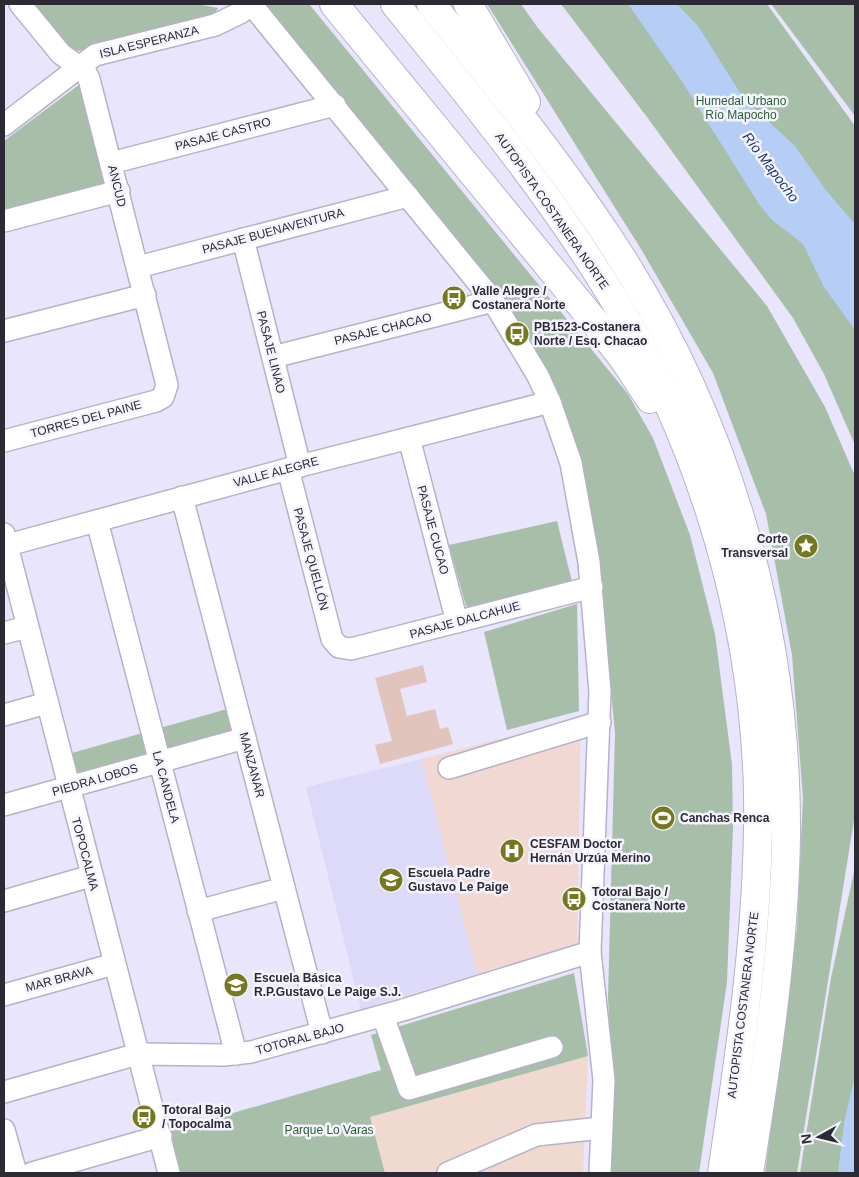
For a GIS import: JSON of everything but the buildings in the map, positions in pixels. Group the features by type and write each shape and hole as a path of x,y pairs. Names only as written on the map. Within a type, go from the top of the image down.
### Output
{"highway":[{"path":"334,4 620,354 649,398 704,493"},
{"name":"AUTOPISTA COSTANERA NORTE","path":"396,4 529,174 604,284 660,386 704,493 721,548 742,638 753,720 758,792 756,887 750,966 722,1173"},
{"path":"431,4 569,182 609,239 647,302 694,392 718,448 738,506 767,627 782,737 786,838 772,1019 749,1173"},
{"path":"468,4 524,98 569,182"}],"street":[{"name":"ANCUD","path":"20,4 61,54 85,71 89,79 145,294 167,385 166,393"},
{"name":"ISLA ESPERANZA","path":"4,125 88,59 102,53 215,25 240,13 250,4"},
{"path":"250,4 493,301 518,339 550,402 571,462 592,587 598,649 600,722 590,952 604,1080 600,1173"},
{"name":"PASAJE CASTRO","path":"111,163 334,105"},
{"path":"4,221 119,191"},
{"name":"PASAJE BUENAVENTURA","path":"138,267 408,196"},
{"name":"PASAJE LINAO","path":"243,239 273,358 294,467"},
{"path":"4,331 145,294"},
{"name":"PASAJE CHACAO","path":"273,358 493,301"},
{"name":"TORRES DEL PAINE","path":"4,441 156,401 166,393"},
{"name":"VALLE ALEGRE","path":"5,542 97,521 294,467 550,402"},
{"name":"PASAJE CUCAO","path":"409,438 457,622"},
{"name":"PASAJE QUELLÓN","path":"294,467 332,639 339,648"},
{"name":"MANZANAR","path":"182,497 322,1033"},
{"name":"LA CANDELA","path":"97,521 236,1054"},
{"name":"TOPOCALMA","path":"5,542 114,964 161,1136 169,1173"},
{"name":"PASAJE DALCAHUE","path":"339,648 351,650 592,587"},
{"path":"4,633 27,627"},
{"path":"4,715 47,703"},
{"path":"449,768 600,722"},
{"name":"PIEDRA LOBOS","path":"4,805 245,738"},
{"path":"4,901 91,876"},
{"path":"198,910 284,888"},
{"name":"TOTORAL BAJO","path":"4,1092 138,1054 236,1054 383,1016 590,952"},
{"name":"MAR BRAVA","path":"4,995 114,964"},
{"path":"383,1016 409,1089 552,1046"},
{"path":"448,1173 536,1135 601,1128"},
{"path":"4,1130 16,1173"},
{"path":"32,1173 161,1136"}],"shaded area":[{"name":"CESFAM Doctor Hernán Urzúa Merino","path":"581,718 577,944 477,974 422,759"},
{"name":"Escuela Padre Gustavo Le Paige","path":"422,759 477,974 361,1009 306,787"},
{"path":"588,1056 583,1173 385,1173 370,1117"}],"green space":[{"path":"33,4 196,4 218,8 210,21 73,52"},
{"path":"258,4 309,4 628,394 653,438 690,535 715,634 732,765 733,828 727,982 699,1173 608,1173 614,1096 608,998 615,733 606,638 573,447 532,341 444,228"},
{"path":"487,4 521,4 538,28 767,306 825,407 855,476 855,814 797,1173 765,1173 797,928 803,798 792,655 766,514 713,373 641,249"},
{"name":"Humedal Urbano Río Mapocho","path":"561,4 767,4 855,126 855,445 824,374 793,318 647,117"},
{"path":"771,4 855,4 855,116"},
{"path":"80,84 107,185 4,212 4,141"},
{"path":"557,521 573,586 476,611 466,606 449,545"},
{"path":"577,604 579,711 507,730 484,632"},
{"path":"227,709 234,733 79,777 72,753"},
{"path":"855,867 855,1173 800,1173 831,978"},
{"name":"Parque Lo Varas","path":"574,973 588,1056 370,1117 385,1173 180,1173 171,1131 381,1070 371,1035"}],"water":[{"name":"Río Mapocho","path":"628,4 677,4 698,26 744,99 795,146 825,189 855,224 855,330 824,287 803,244 772,220 759,204 683,83"},
{"path":"855,1075 855,1173 838,1173 844,1123"}],"place":[{"name":"Valle Alegre / Costanera Norte","path":"454,298"},
{"name":"PB1523-Costanera Norte / Esq. Chacao","path":"517,334"},
{"name":"Corte Transversal","path":"806,546"},
{"name":"Canchas Renca","path":"663,818"},
{"name":"CESFAM Doctor Hernán Urzúa Merino","path":"512,851"},
{"name":"Escuela Padre Gustavo Le Paige","path":"391,880"},
{"name":"Totoral Bajo / Costanera Norte","path":"574,899"},
{"name":"Escuela Básica R.P.Gustavo Le Paige S.J.","path":"236,985"},
{"name":"Totoral Bajo / Topocalma","path":"144,1117"}]}
